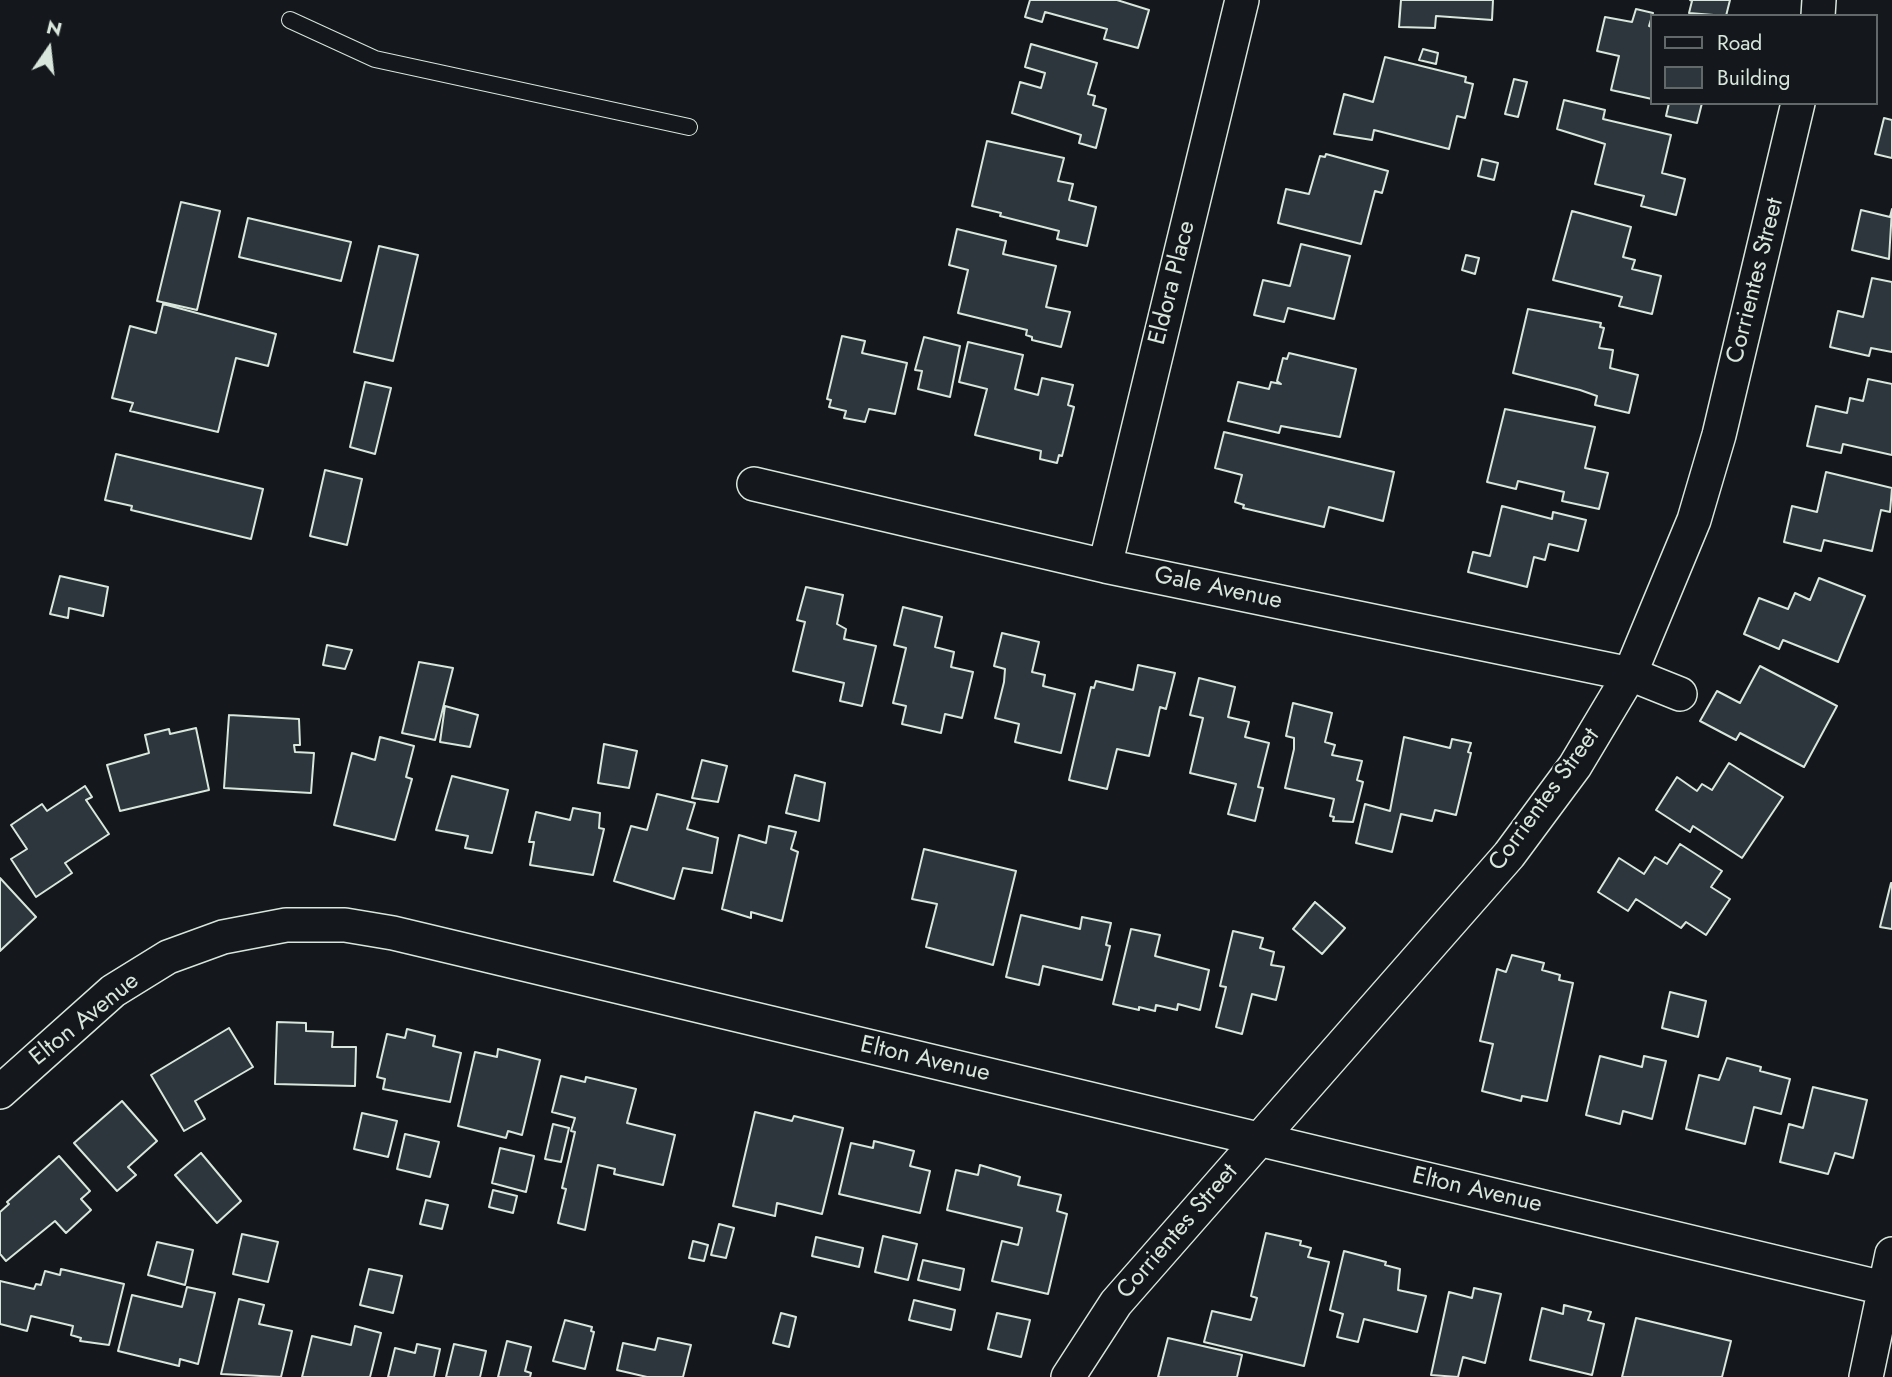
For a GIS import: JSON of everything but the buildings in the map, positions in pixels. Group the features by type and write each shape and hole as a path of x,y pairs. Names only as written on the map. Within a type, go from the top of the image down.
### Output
{"street":[{"name":"Eldora Place","path":"1105,566 1242,0"},
{"name":"Corrientes Street","path":"1068,1377 1116,1303 1509,855 1575,766 1630,674 1694,520 1719,435 1798,105"},
{"name":"Gale Avenue","path":"754,484 1105,566 1630,674 1681,694"},
{"name":"Elton Avenue","path":"0,1092 113,991 168,957 223,937 286,925 345,925 407,936 1887,1289"},
{"path":"1866,1377 1887,1289 1892,1254"}],"lane":[{"path":"290,20 375,59 689,127"}]}
